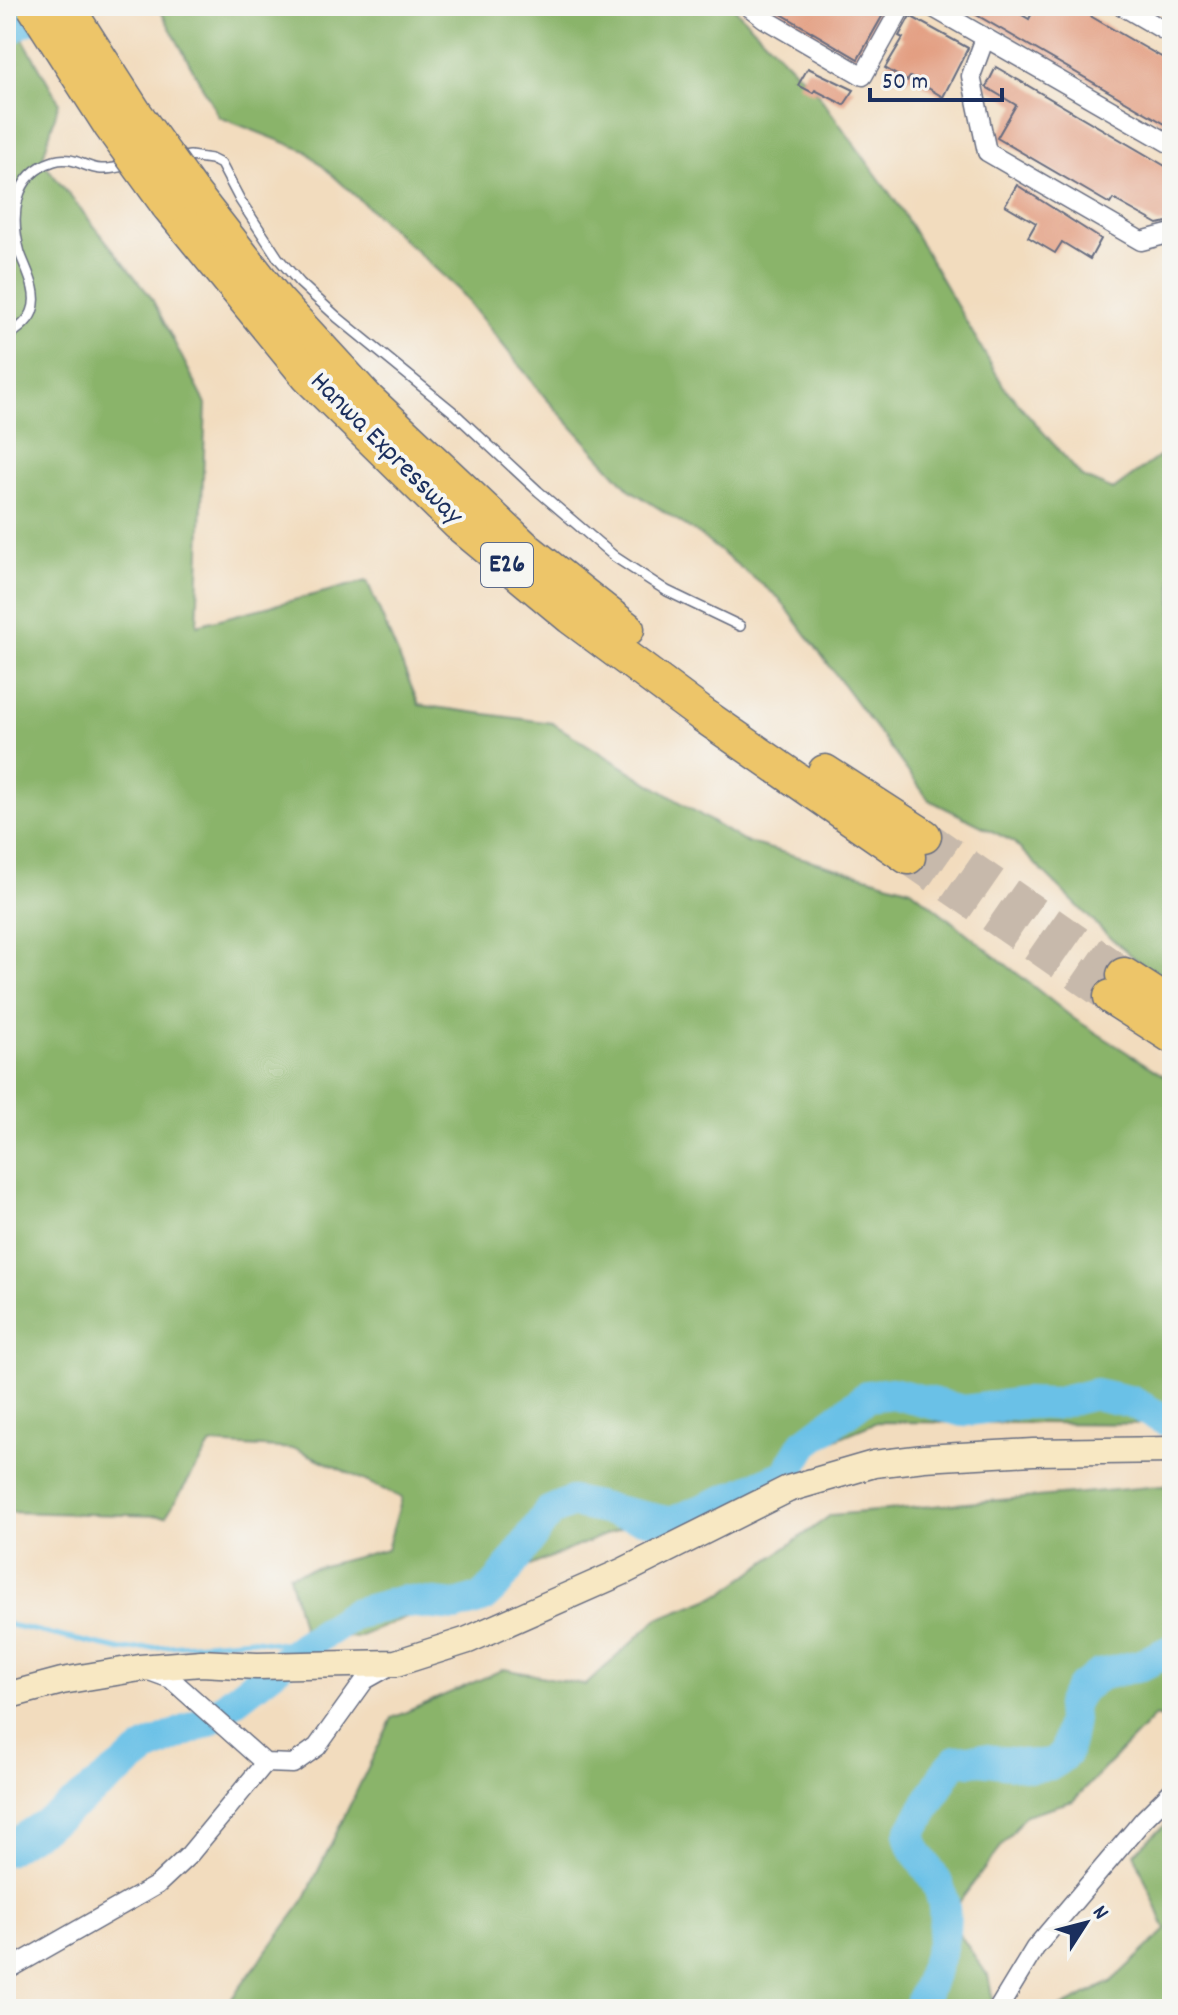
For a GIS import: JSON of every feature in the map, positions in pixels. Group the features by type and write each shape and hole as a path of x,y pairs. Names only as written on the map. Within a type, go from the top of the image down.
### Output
{"highway":[{"name":"Hanwa Expressway","path":"34,6 103,113 179,198 308,376 459,524 571,617 703,715 916,847"},
{"name":"Hanwa Expressway","path":"66,6 134,112 179,198"},
{"path":"1172,1006 1118,986 1172,1036"}],"street":[{"path":"748,6 863,76 902,6"},
{"path":"930,6 1172,145"},
{"path":"1122,6 1172,35"},
{"path":"985,38 971,76 987,152 1141,241 1172,233"},
{"path":"140,1668 171,1679 265,1763 293,1764 317,1747 365,1680 396,1663 468,1640 624,1571 788,1489 874,1464 924,1458 1033,1452 1172,1450"},
{"path":"6,1696 62,1681 140,1668 201,1663 257,1666 396,1663"},
{"path":"6,1971 157,1885 189,1855 265,1763"},
{"path":"998,2009 1035,1948 1172,1791"}],"lane":[{"path":"162,160 190,156 221,164 240,200 278,258 337,317 452,411 615,557 667,591 740,626"},
{"path":"6,337 32,312 32,284 20,251 15,215 19,190 30,174 51,162 66,158 97,169 148,162"}],"green space":[{"path":"158,6 732,6 817,93 899,206 1004,387 1082,477 1113,490 1172,447 1172,990 1105,933 1012,841 929,800 779,598 697,533 629,489 544,396 458,289 306,151 219,117"},
{"path":"6,9 59,102 42,161 151,297 206,404 197,625 367,581 419,705 552,723 743,841 911,889 1073,1018 1172,1081 1172,1424 877,1422 356,1638 303,1630 289,1575 387,1549 402,1498 297,1449 211,1444 166,1516 6,1512"},
{"path":"1172,1485 1172,1721 1155,1716 1073,1801 1025,1815 948,1917 988,1976 995,2009 224,2009 303,1902 392,1718 504,1669 586,1685 657,1619 723,1593 831,1515"},
{"path":"1172,1819 1172,2009 1058,2009 1111,1982 1166,1930 1134,1853"}],"building":[{"path":"768,6 888,6 858,59"},
{"path":"961,6 1007,6 1029,19 1036,6 1073,6 1172,63 1172,128"},
{"path":"910,16 968,48 943,97 910,77 907,81 885,68 903,38 899,36"},
{"path":"996,67 1172,170 1172,221 1158,224 1113,199 1110,204 997,138 1016,105 986,87"},
{"path":"808,68 854,90 844,105 798,85"},
{"path":"1017,185 1101,239 1090,259 1062,242 1055,253 1028,237 1036,223 1005,205"}],"waterway":[{"path":"6,31 23,21 66,7"},
{"path":"6,1850 63,1813 148,1748 207,1721 302,1647 354,1614 403,1601 456,1606 482,1598 499,1582 549,1512 572,1502 671,1523 786,1475 805,1443 868,1396 892,1393 963,1411 1022,1403 1053,1404 1095,1394 1132,1402 1165,1420 1172,1417"},
{"path":"6,1621 10,1625 122,1650 250,1639 302,1647"},
{"path":"918,2009 941,1948 945,1915 937,1883 918,1854 910,1834 945,1774 956,1761 980,1759 1032,1766 1052,1764 1066,1753 1072,1720 1071,1705 1080,1689 1099,1675 1141,1665 1172,1650"}],"tunnel":[{"path":"924,836 1124,975"},
{"path":"908,857 1111,997"}]}
